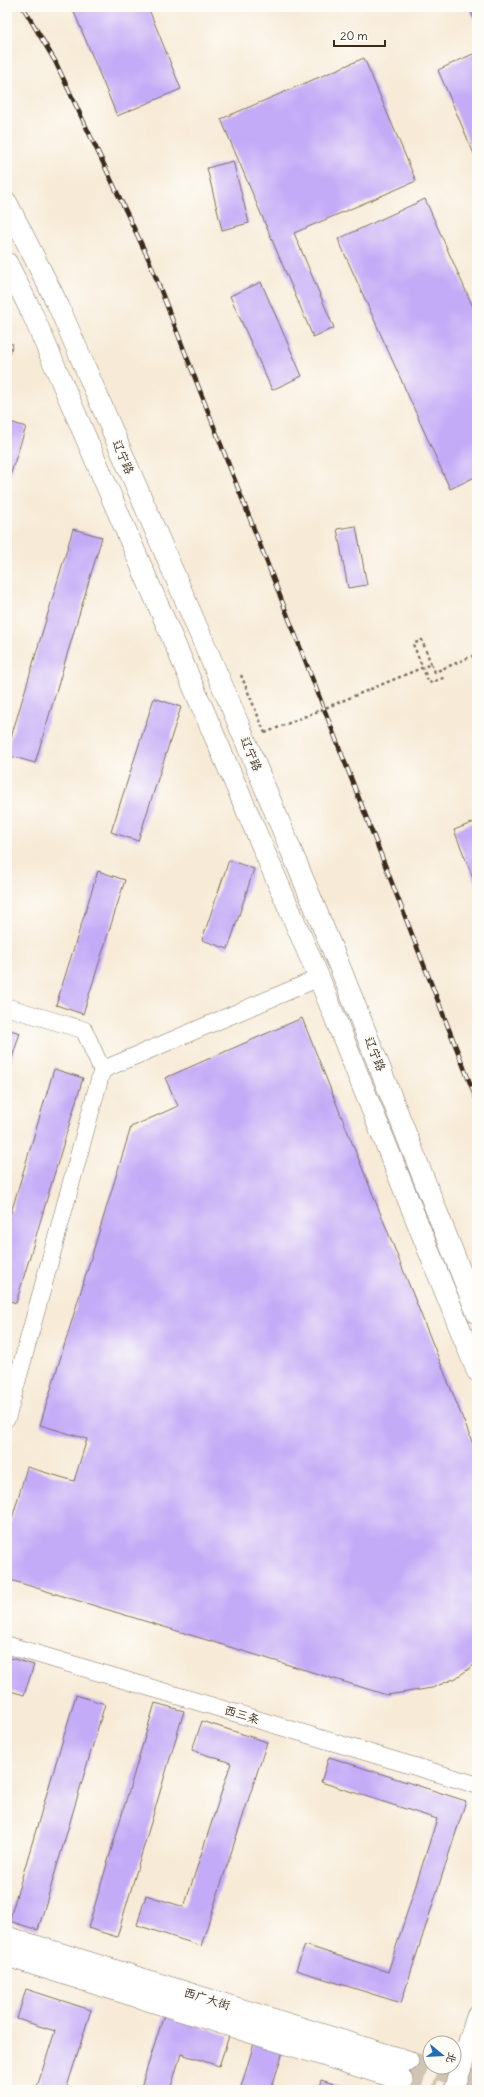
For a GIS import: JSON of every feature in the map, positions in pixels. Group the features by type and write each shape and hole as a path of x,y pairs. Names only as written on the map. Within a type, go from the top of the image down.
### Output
{"main road":[{"name":"辽宁路","path":"7,203 59,307 231,707 341,970 477,1313"},
{"name":"辽宁路","path":"7,263 35,320 319,978 477,1371"},
{"name":"西广大街","path":"7,1937 405,2070 7,1956"},
{"path":"454,2090 477,2016"},
{"path":"469,2090 477,2066"}],"street":[{"path":"102,1070 319,978"},
{"path":"7,1007 84,1030 102,1070 7,1418"},
{"name":"西三条","path":"7,1645 477,1784"}],"path":[{"path":"446,677 429,683 412,644 422,640 434,672 477,654"},
{"path":"241,675 265,732 431,664"}],"building":[{"path":"72,7 148,7 181,89 117,116"},
{"path":"469,7 477,7 477,26"},
{"path":"473,54 477,64 477,161 438,70"},
{"path":"364,58 416,181 294,233 334,328 313,337 221,119"},
{"path":"233,161 249,223 222,230 207,168"},
{"path":"425,199 477,316 477,476 450,489 338,239"},
{"path":"261,282 302,376 272,390 230,296"},
{"path":"7,343 13,344 7,361"},
{"path":"7,421 26,427 7,485"},
{"path":"356,526 367,585 348,588 337,529"},
{"path":"73,529 102,537 35,763 7,755 7,751"},
{"path":"154,698 181,707 138,841 111,832"},
{"path":"477,821 477,888 454,830"},
{"path":"229,860 254,869 228,949 202,940"},
{"path":"98,871 125,880 83,1014 56,1005"},
{"path":"302,1018 477,1454 477,1663 456,1678 432,1688 387,1695 7,1579 7,1536 27,1467 74,1481 87,1439 40,1425 131,1127 178,1106 165,1078"},
{"path":"7,1029 20,1033 10,1064 7,1063"},
{"path":"54,1069 83,1078 16,1303 7,1300 7,1226"},
{"path":"7,1657 34,1665 24,1695 7,1690"},
{"path":"76,1695 105,1704 38,1930 9,1921"},
{"path":"155,1703 184,1711 117,1937 88,1928"},
{"path":"202,1721 267,1742 201,1946 137,1925 146,1895 184,1907 231,1763 192,1750"},
{"path":"329,1757 466,1801 401,2003 296,1970 305,1945 388,1972 437,1819 321,1782"},
{"path":"26,1989 91,2010 66,2090 36,2090 55,2031 17,2019"},
{"path":"164,2015 229,2036 219,2066 181,2054 170,2090 140,2090"},
{"path":"256,2037 285,2045 271,2090 240,2090"},
{"path":"321,2080 353,2090 318,2090"}],"tunnel":[{"path":"408,2061 477,2081"},
{"path":"402,2080 435,2090"}],"railway":[{"path":"23,7 55,61 149,260 477,1101"}]}
